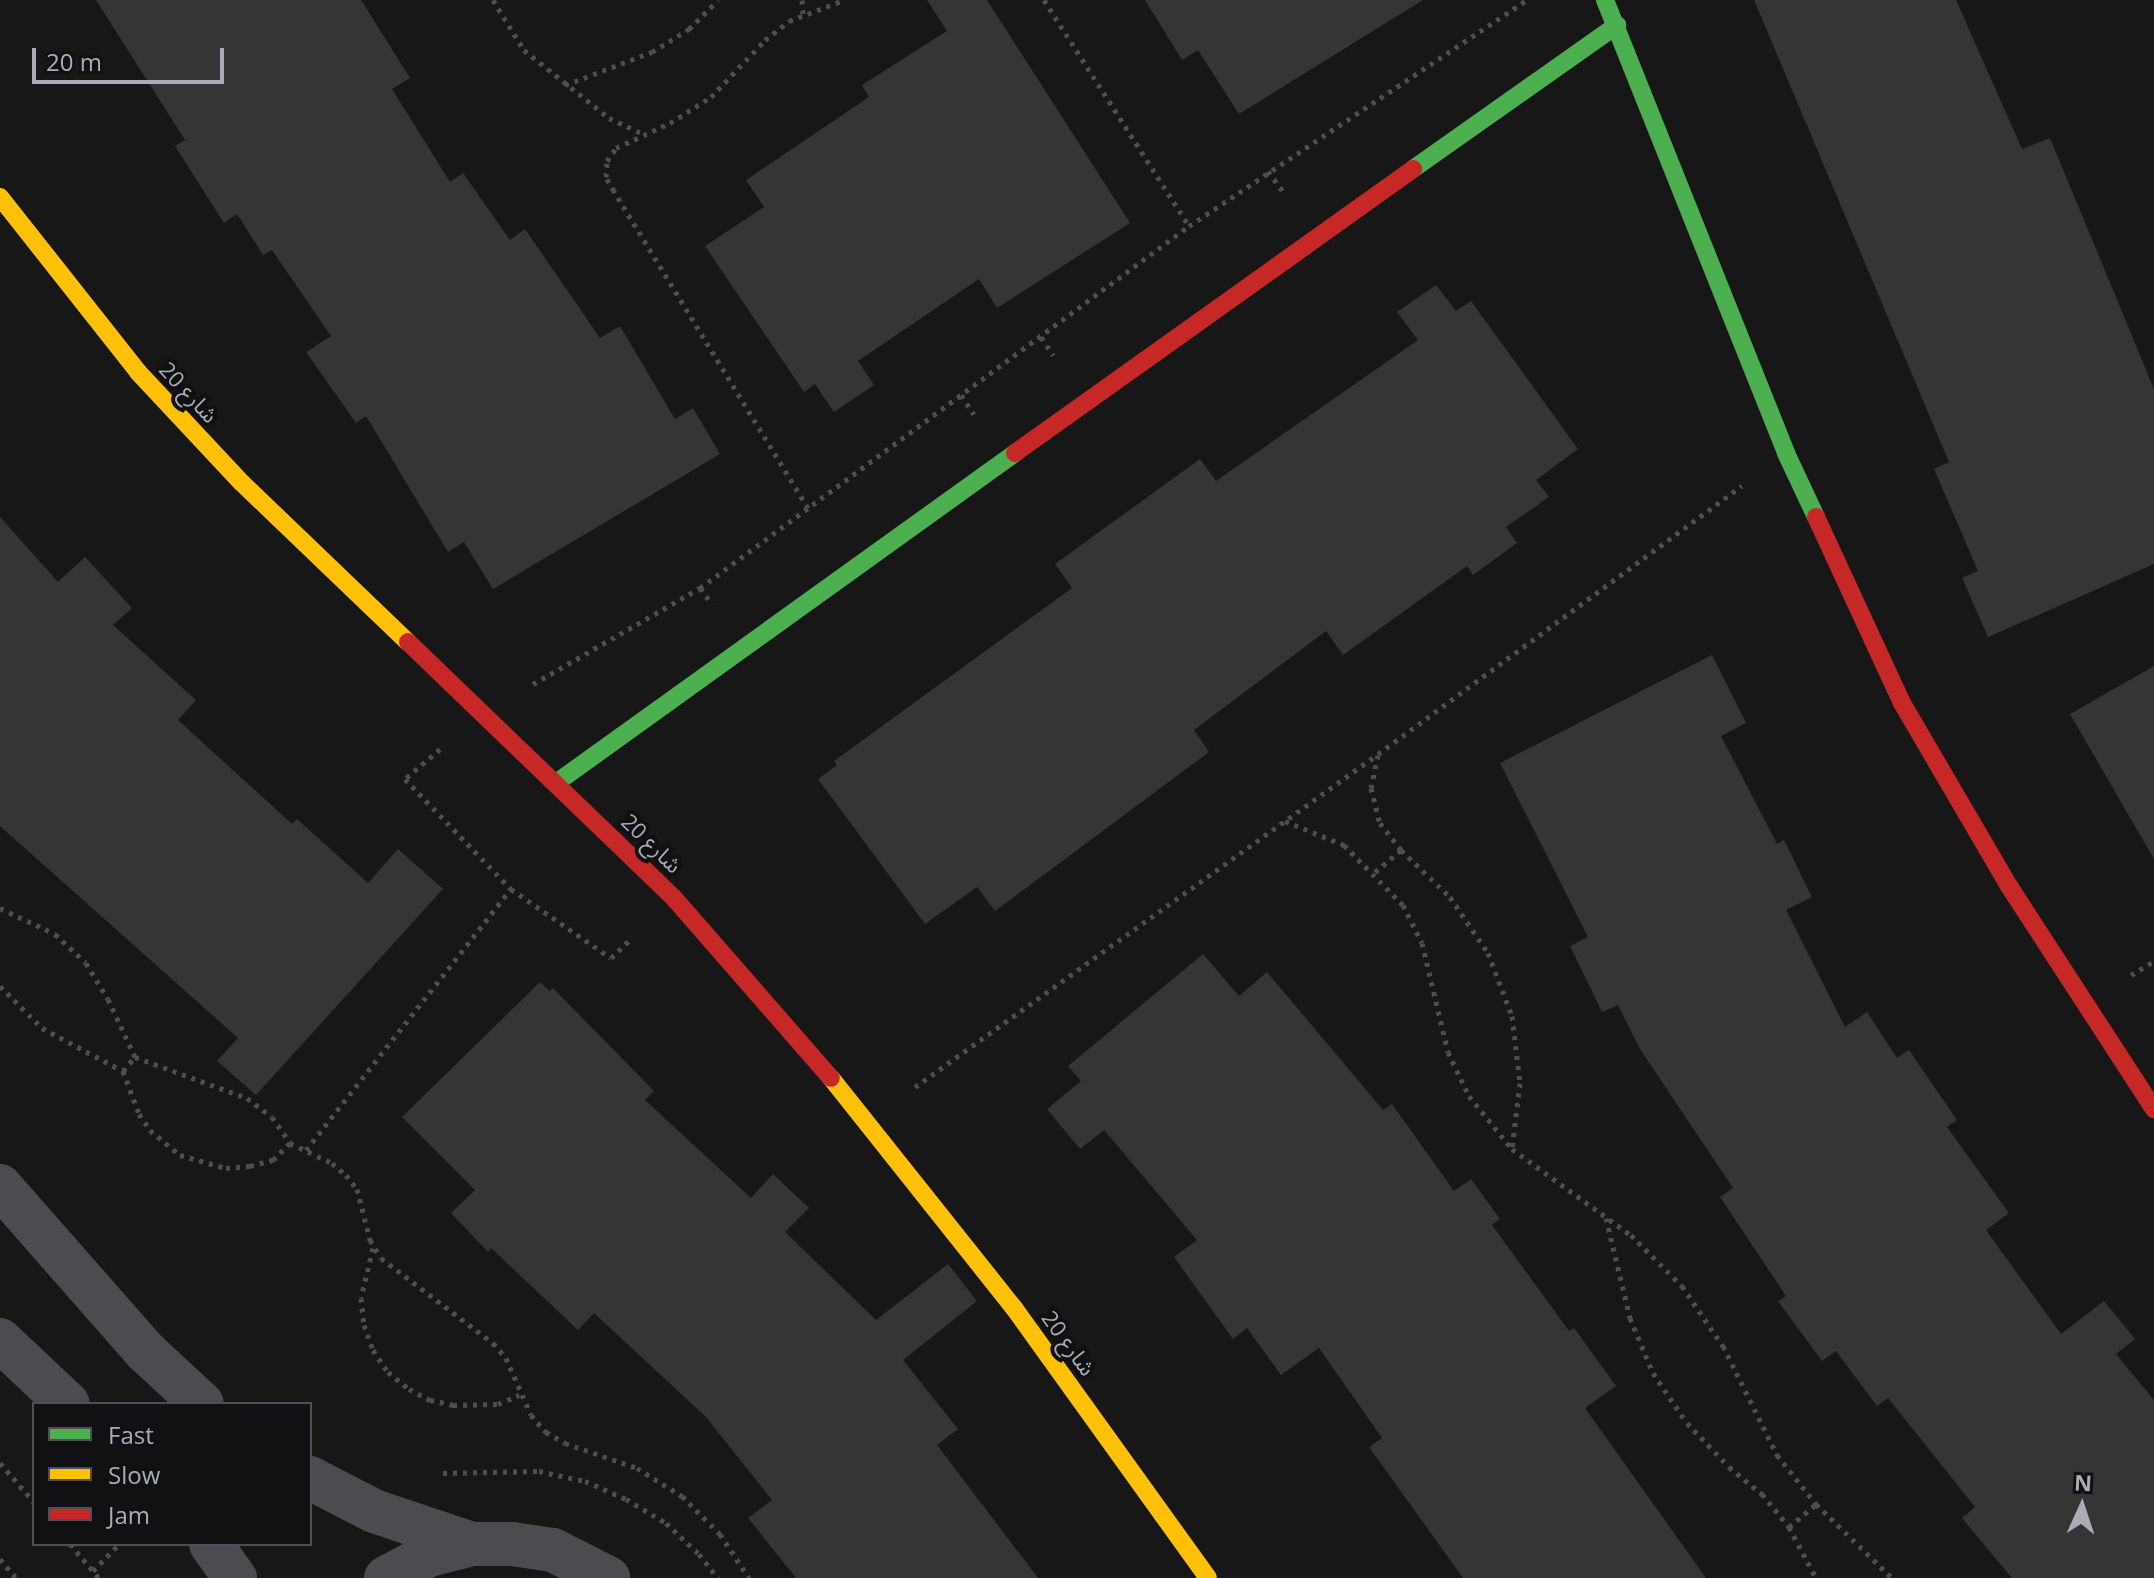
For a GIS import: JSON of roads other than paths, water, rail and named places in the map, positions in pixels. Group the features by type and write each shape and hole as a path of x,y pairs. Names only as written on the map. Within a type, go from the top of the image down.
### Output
{"street":[{"path":"1605,0 1786,453 1902,703 2009,886 2142,1063 2154,1109"},
{"path":"556,783 1317,236 1617,25"},
{"name":"شارع 20","path":"0,197 138,372 242,483 480,715 556,783 673,897 868,1120 1014,1308 1208,1578"},
{"path":"0,1186 146,1352 200,1402"},
{"path":"0,1340 66,1402"},
{"path":"312,1479 374,1511 472,1544"},
{"path":"386,1578 429,1555 472,1544 512,1544 553,1550 608,1578"},
{"path":"212,1546 235,1578"}]}
